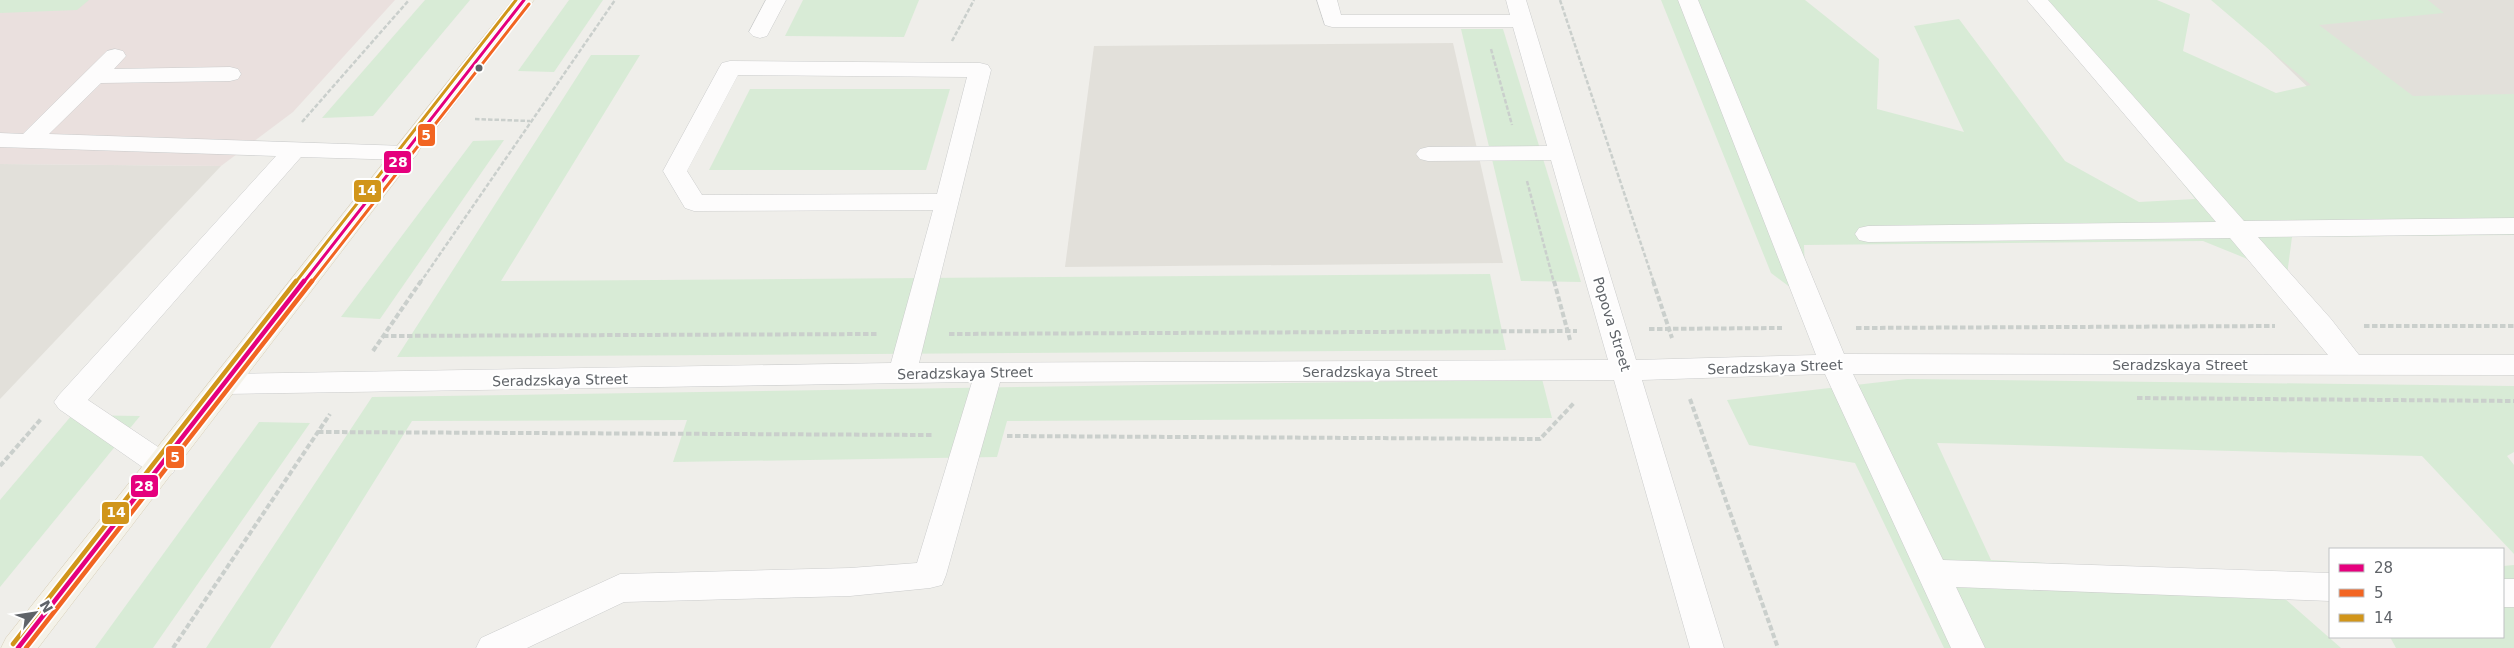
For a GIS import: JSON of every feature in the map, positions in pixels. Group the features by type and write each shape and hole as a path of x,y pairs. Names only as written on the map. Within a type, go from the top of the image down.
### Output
{"main road":[{"path":"18,648 524,0"}],"street":[{"path":"760,32 776,0"},
{"path":"1328,0 1332,21 1519,10"},
{"path":"1688,0 1834,364 1968,648"},
{"path":"2037,0 2321,326 2351,365"},
{"name":"Popova Street","path":"1519,10 1707,648"},
{"path":"30,140 115,56"},
{"path":"902,375 948,202 980,70 730,68 675,170 694,203 948,202"},
{"path":"95,76 230,74"},
{"path":"0,140 406,153"},
{"path":"162,465 68,402 294,150"},
{"path":"1428,154 1562,154"},
{"path":"1868,234 2514,226"},
{"name":"Seradzskaya Street","path":"226,384 902,375 989,372 1681,370 1834,364 2514,365"},
{"path":"493,648 620,588 850,582 930,575 989,372"},
{"path":"1933,573 2329,587"}],"path":[{"path":"173,648 383,336 615,0"},
{"path":"950,45 974,0"},
{"path":"1560,0 1681,370 1778,648"},
{"path":"475,120 531,121"},
{"path":"383,336 2514,326"}],"shaded area":[{"path":"0,0 395,0 293,112 221,166 0,164"},
{"path":"2218,0 2514,0 2514,131 2354,132"},
{"path":"1453,43 1503,263 1065,267 1094,46"},
{"path":"0,164 221,166 0,399"}],"green space":[{"path":"0,0 89,0 77,10 0,13"},
{"path":"425,0 470,0 373,116 322,118"},
{"path":"569,0 603,0 554,72 518,71"},
{"path":"803,0 919,0 904,37 785,36"},
{"path":"1661,0 1805,0 1879,59 1877,109 1964,132 1914,26 1959,19 2065,161 2139,202 2195,199 2040,0 2157,0 2190,14 2183,51 2276,93 2311,85 2211,0 2428,0 2444,13 2319,25 2413,96 2514,94 2514,235 2292,237 2287,275 2203,241 1804,245 1806,299 1771,273"},
{"path":"1461,29 1503,29 1581,282 1521,281"},
{"path":"591,55 640,55 501,281 1490,274 1506,350 397,357"},
{"path":"750,89 950,89 926,170 709,170"},
{"path":"504,140 380,319 341,317 473,141"},
{"path":"1542,379 1552,418 1007,421 997,457 673,462 687,420 412,421 270,648 206,648 372,397"},
{"path":"1907,379 2514,386 2514,452 2507,456 2514,465 2514,554 2422,456 1937,443 1991,560 2258,575 2341,648 1944,648 1855,463 1749,445 1727,400"},
{"path":"72,415 140,416 0,587 0,500"},
{"path":"259,422 310,423 153,648 95,648"},
{"path":"2514,565 2514,648 2396,648 2391,638 2504,638 2504,566"}],"transit line":[{"name":"14","path":"13,644 516,0"},
{"name":"28","path":"18,648 524,0"},
{"name":"5","path":"26,648 529,4"}]}
